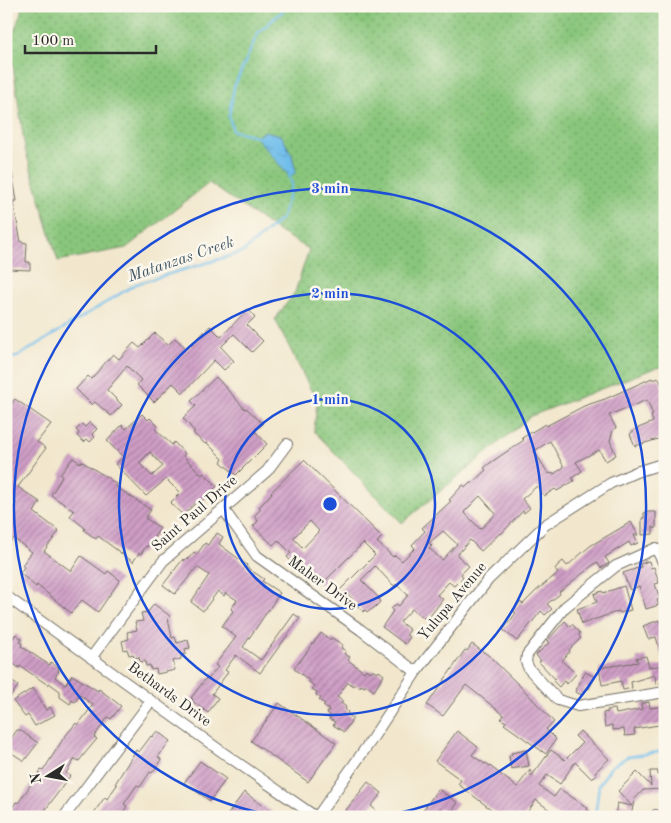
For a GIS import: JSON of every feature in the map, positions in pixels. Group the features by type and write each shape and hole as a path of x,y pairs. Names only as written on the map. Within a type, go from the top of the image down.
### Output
{"street":[{"name":"Saint Paul Drive","path":"91,658 163,561 224,510 266,471 287,444"},
{"name":"Yulupa Avenue","path":"317,817 416,672 488,580 546,525 611,483 636,472 665,463"},
{"name":"Maher Drive","path":"224,510 257,556 361,630 416,672"},
{"path":"665,566 656,548 616,566 565,607 527,655 526,662 528,669 558,700 578,706 665,692"},
{"name":"Bethards Drive","path":"6,596 151,701 317,817"},
{"path":"64,817 151,701"}],"green space":[{"path":"23,6 665,6 665,366 655,368 531,416 402,523 314,431 317,402 275,319 295,292 309,249 281,233 209,183 126,248 58,261 25,149 10,44"}],"water":[{"path":"265,131 281,135 292,155 296,172 290,177 256,137"}],"building":[{"path":"6,161 10,161 17,201 13,201 21,242 27,243 26,262 30,262 30,270 9,269 10,251 6,251"},
{"path":"248,309 255,317 247,325 263,341 252,352 234,334 221,347 234,361 224,370 214,360 183,393 173,383 154,402 137,385 141,380 127,366 107,390 122,405 111,416 95,402 92,405 76,389 88,376 91,379 113,354 119,359 134,343 140,348 155,333 168,345 175,338 187,349 210,326 221,337"},
{"path":"216,377 245,409 263,424 255,431 267,444 236,475 221,462 223,459 207,443 205,444 193,433 195,432 183,418 196,406 191,401"},
{"path":"652,378 653,380 659,378 664,391 661,392 665,403 662,403 665,409 665,437 635,446 630,434 636,429 653,422 651,416 653,415 647,400 609,415 616,428 613,430 610,441 616,455 606,461 599,450 576,462 582,471 572,478 574,481 557,491 555,489 544,496 537,486 522,499 530,508 524,513 523,511 481,551 470,540 457,555 469,566 461,574 463,577 454,586 449,582 437,595 443,599 427,620 412,609 400,622 410,630 406,635 410,637 405,644 382,627 393,611 391,609 396,604 399,606 408,595 396,584 394,586 375,566 361,580 380,599 380,602 368,612 365,610 363,612 347,593 343,597 338,592 375,555 363,543 321,585 306,570 303,573 287,557 291,553 278,540 273,545 253,526 258,521 254,516 261,509 259,507 271,492 304,460 382,537 377,542 393,557 395,555 402,561 415,548 412,545 425,531 422,528 451,501 449,500 463,485 466,487 471,484 486,470 484,468 490,463 524,440 522,438 545,424 546,426 584,406 605,399","holes":["550,441 564,467 554,474 548,473 534,451","480,496 496,514 480,529 464,512","310,521 319,531 303,548 293,538","443,531 457,544 442,560 429,548 432,546 429,543"]},
{"path":"15,399 51,424 37,442 46,448 18,487 40,502 34,512 59,531 44,551 71,571 81,556 106,574 108,571 120,580 98,612 82,600 71,613 20,573 24,567 22,565 32,552 13,538 6,549 6,522 16,503 6,496 6,469 11,462 6,459 6,404 9,406"},
{"path":"142,414 148,420 150,418 158,426 155,429 172,445 174,442 185,454 183,456 202,475 204,473 217,486 201,502 199,500 183,515 170,503 180,493 166,479 146,496 115,464 123,457 107,441 122,425 126,429","holes":["150,452 163,466 152,476 139,463"]},
{"path":"90,422 97,429 92,434 95,437 90,442 87,439 84,442 77,436 79,433 76,430 82,424 85,427"},
{"path":"73,458 108,478 116,484 115,486 151,510 145,518 160,528 147,547 141,554 139,553 133,562 98,536 96,539 84,530 85,528 70,516 74,511 51,495 62,477 60,475"},
{"path":"656,512 656,529 653,527 653,534 642,535 642,518 644,518 644,513"},
{"path":"631,522 638,535 634,535 638,543 631,546 629,542 605,557 609,563 601,568 597,562 559,592 560,594 547,604 552,609 545,615 541,611 517,641 503,630 516,613 513,611 520,602 523,604 558,573 555,569 558,565 563,561 567,566 590,546"},
{"path":"217,533 223,537 219,544 247,565 246,567 264,579 262,581 280,593 243,647 261,660 294,614 300,618 260,673 236,655 225,670 228,672 212,694 218,698 208,713 192,701 193,699 191,698 206,678 208,679 218,667 215,665 236,637 222,626 233,611 231,609 237,600 226,593 224,596 218,591 203,611 191,602 209,575 197,567 175,594 163,585 183,559 184,561 188,559 194,552 197,554 205,543 208,545"},
{"path":"649,561 651,568 654,567 659,583 655,584 660,599 657,600 659,605 646,609 639,586 630,590 623,573 641,567 640,564"},
{"path":"624,586 631,610 620,613 619,611 582,624 577,609 597,602 594,594"},
{"path":"154,604 170,616 168,618 172,638 175,637 177,643 188,640 190,648 185,649 186,654 181,655 181,659 173,661 175,670 157,674 156,669 151,670 150,665 146,666 145,661 140,662 139,657 134,658 133,654 129,655 127,649 124,650 122,641 129,639 127,632 137,630 135,622 143,621 141,613 148,612"},
{"path":"659,620 660,623 665,621 665,661 663,661 656,637 648,639 643,626"},
{"path":"565,621 570,627 572,624 580,633 579,636 581,638 569,650 562,661 576,674 567,684 564,681 559,687 553,681 555,679 539,662 541,661 536,655 549,643 547,641"},
{"path":"321,633 330,640 332,638 343,645 341,648 346,651 344,654 350,657 348,660 364,672 366,669 370,672 372,670 377,673 379,671 384,675 374,691 366,685 365,687 361,685 360,687 355,684 354,686 348,682 337,697 343,701 341,703 346,707 347,714 353,718 344,732 333,725 335,722 329,719 331,716 327,713 329,710 323,706 325,704 319,700 321,698 312,689 314,686 294,669"},
{"path":"16,634 22,639 20,642 22,643 21,646 49,665 51,662 59,668 55,677 65,685 72,675 98,691 99,689 121,706 111,719 108,717 94,737 97,739 79,761 75,759 66,773 70,776 41,816 37,813 35,817 12,817 8,814 41,770 43,771 63,739 76,723 78,725 93,705 80,695 75,702 72,700 70,704 60,697 60,691 49,683 48,685 6,658 6,642"},
{"path":"472,644 488,655 554,722 546,729 556,739 546,754 504,724 506,722 501,719 504,715 466,685 443,716 427,705 465,650 467,651"},
{"path":"646,656 649,667 665,665 663,682 656,684 655,675 631,682 632,688 623,690 621,681 602,685 599,668 638,662 636,658"},
{"path":"585,672 595,677 589,689 586,687 582,695 575,692"},
{"path":"6,677 18,686 6,703"},
{"path":"33,688 46,710 50,707 55,715 35,726 28,715 25,717 13,701"},
{"path":"649,702 650,708 665,706 665,724 634,729 635,735 625,736 624,729 613,730 612,725 605,727 603,713 608,712 607,710 615,709 616,714 642,709 641,704"},
{"path":"279,703 336,743 308,782 251,741"},
{"path":"17,730 20,730 38,743 24,761 6,749 6,737 10,740"},
{"path":"157,731 170,741 158,757 161,759 160,762 152,773 150,772 140,787 137,785 124,804 127,806 120,817 91,817 105,797 107,799 117,785 115,784 136,750 139,752"},
{"path":"457,731 478,747 472,755 486,763 517,787 530,770 531,777 551,750 565,760 582,743 575,736 580,731 609,759 595,772 597,774 592,779 575,762 560,784 547,775 539,786 554,797 560,789 591,812 587,817 559,817 536,800 524,817 501,817 458,784 461,780 435,761"},
{"path":"526,750 529,766 511,769 509,756 512,755 511,753"},
{"path":"200,761 226,779 210,801 184,783"},
{"path":"650,771 658,771 658,775 665,775 665,789 643,790 634,800 631,817 615,817 617,803 632,806 618,791 637,772 651,786"},
{"path":"368,782 382,793 371,806 384,817 355,817 346,810"},
{"path":"438,789 458,803 449,815 440,808 434,817 429,817 422,812"},
{"path":"244,792 279,817 226,817"}],"waterway":[{"name":"Matanzas Creek","path":"259,138 233,131 229,116 234,87 258,33 288,6"},
{"name":"Matanzas Creek","path":"6,359 17,357 136,284 243,252 282,218 292,184 289,176"},
{"path":"595,817 599,785 611,767 627,757 665,751"}]}
